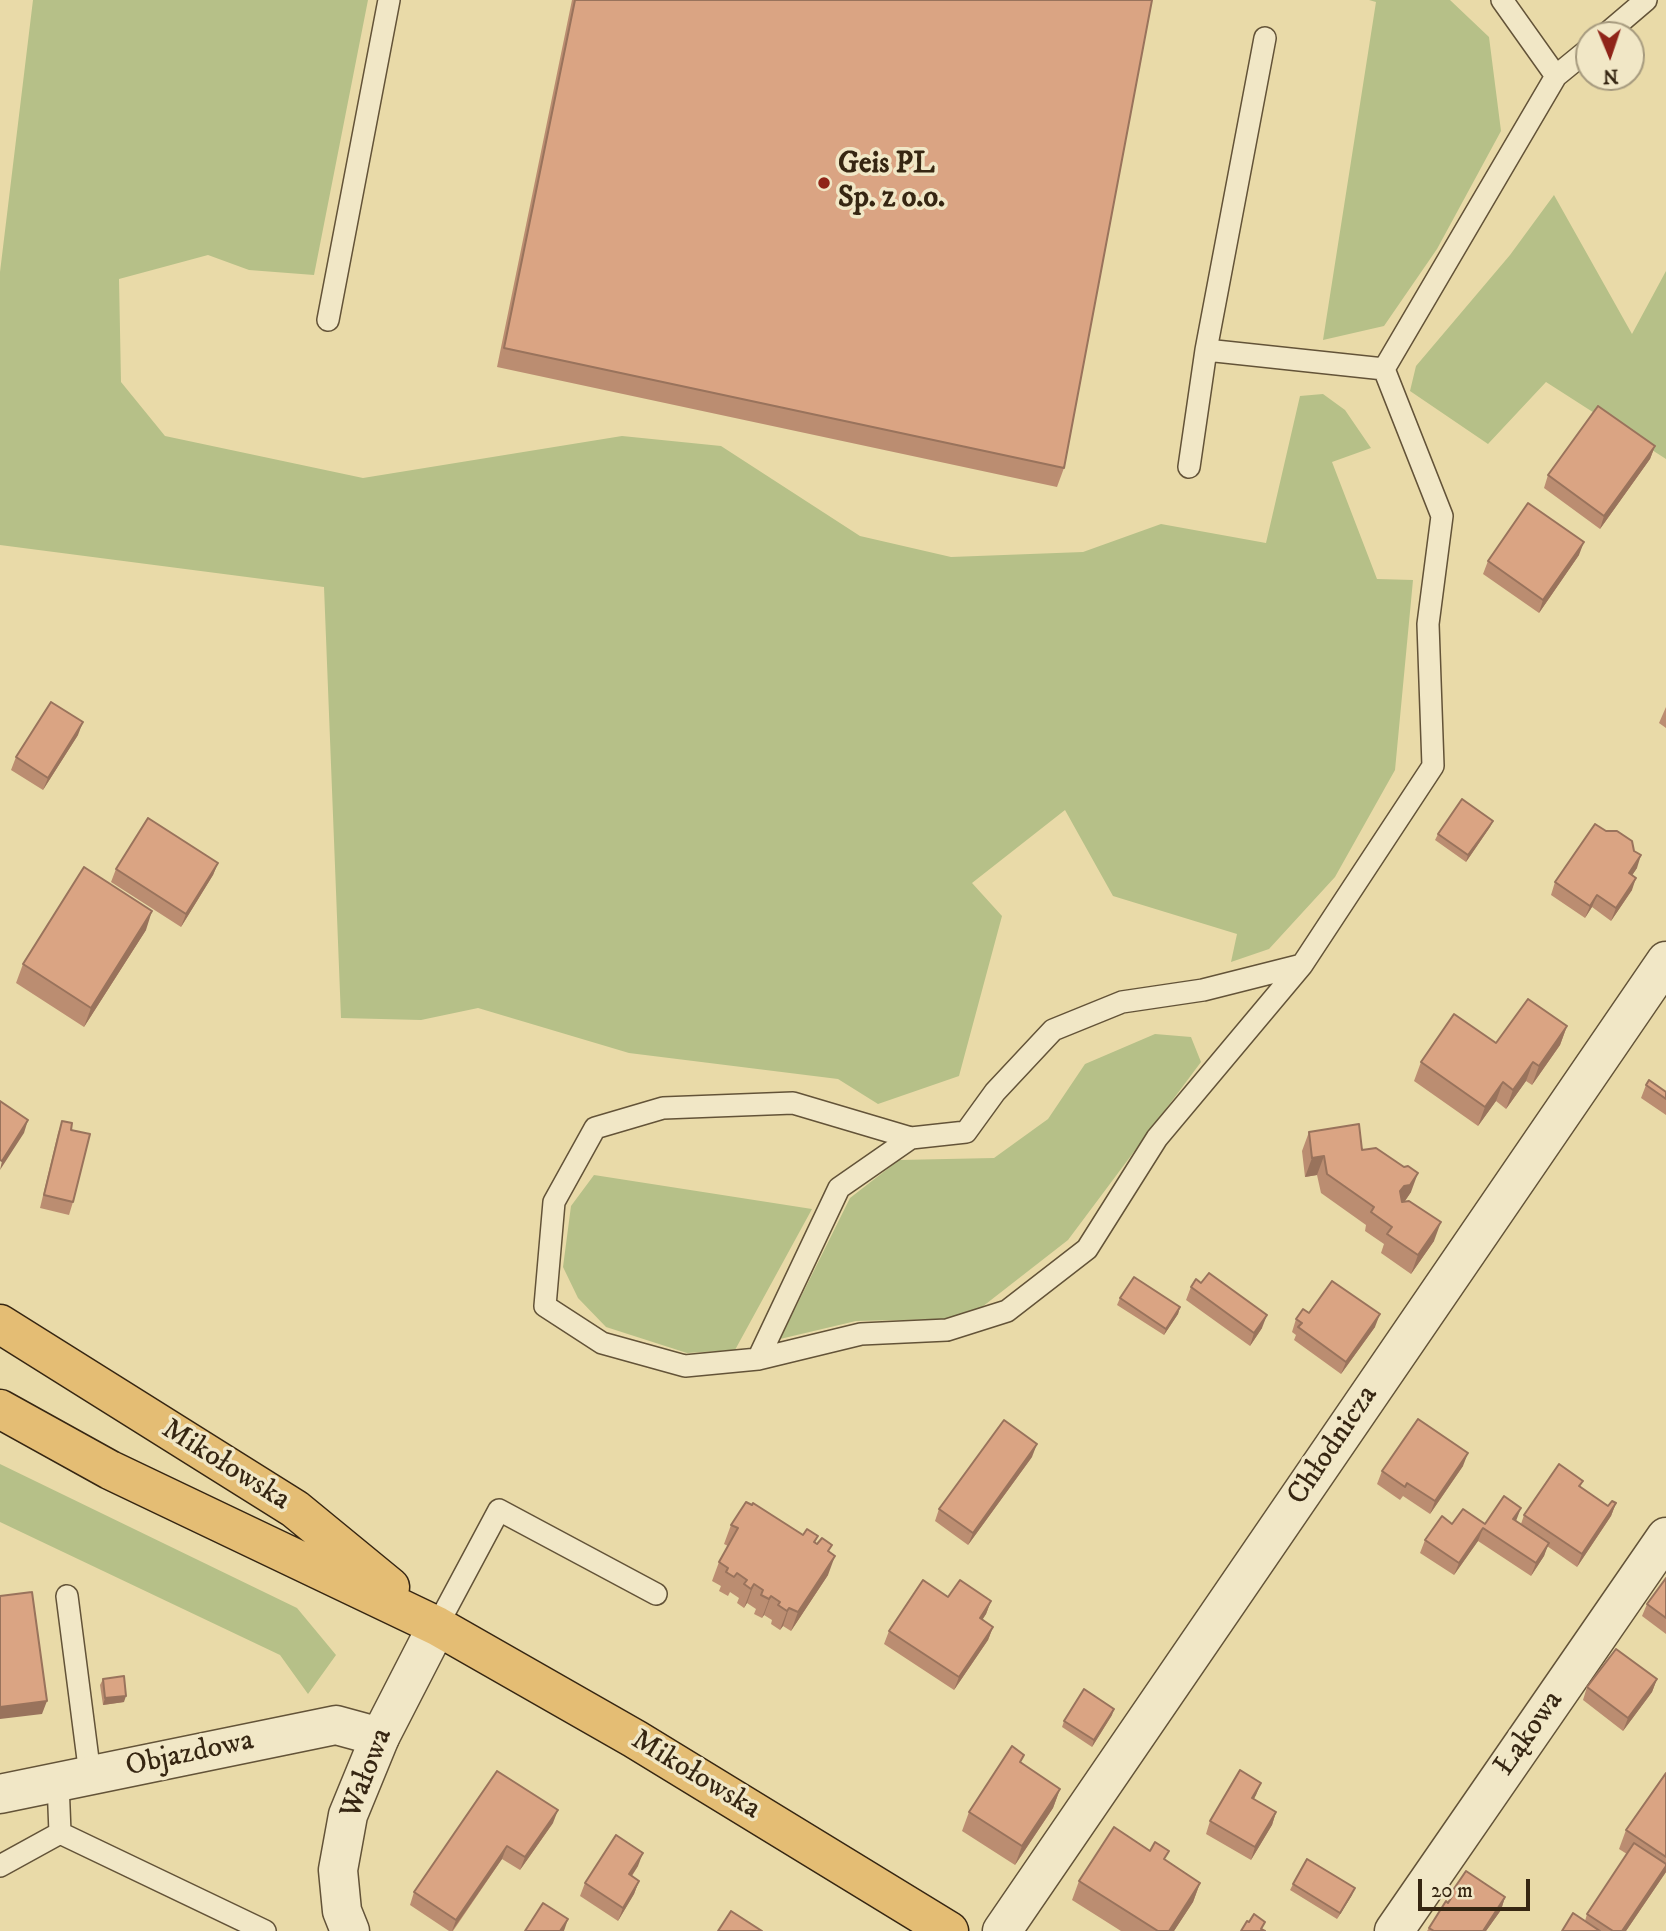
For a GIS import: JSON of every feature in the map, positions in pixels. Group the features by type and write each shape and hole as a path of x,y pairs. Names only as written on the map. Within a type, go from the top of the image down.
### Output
{"main road":[{"name":"Mikołowska","path":"0,1324 295,1509 437,1626"},
{"name":"Mikołowska","path":"0,1409 110,1470 437,1626 635,1739 949,1931"}],"street":[{"name":"Chłodnicza","path":"1002,1931 1666,961"},
{"name":"Łąkowa","path":"1394,1931 1666,1537"},
{"name":"Wałowa","path":"351,1931 342,1911 338,1870 348,1815 380,1737 437,1626"},
{"name":"Objazdowa","path":"0,1794 336,1725 380,1737"}],"lane":[{"path":"328,320 389,0"},
{"path":"1502,0 1556,76"},
{"path":"1621,21 1646,0"},
{"path":"1189,467 1206,350 1265,38"},
{"path":"1384,369 1556,76 1575,60"},
{"path":"1206,350 1384,369"},
{"path":"1302,965 1203,990 1122,1002 1053,1030 995,1092 966,1132 911,1138 793,1103 663,1108 595,1128 554,1202 545,1306 602,1343 685,1366 758,1359 861,1334 947,1331 1007,1311 1087,1248 1157,1138 1302,965 1433,766 1428,624 1442,516 1384,369"},
{"path":"758,1359 839,1188 911,1138"},
{"path":"437,1626 499,1510 656,1594"},
{"path":"0,1866 60,1833 74,1779 67,1596"},
{"path":"60,1833 265,1931"}],"green space":[{"path":"33,0 368,0 314,275 249,270 208,255 119,279 121,382 165,436 363,478 622,436 721,446 860,536 951,557 1083,552 1161,524 1266,543 1300,396 1323,394 1345,410 1371,448 1332,462 1377,579 1413,580 1395,770 1335,877 1269,949 1231,962 1237,934 1113,896 1065,810 972,883 1002,916 959,1076 878,1104 838,1079 629,1053 478,1008 421,1020 341,1018 324,587 0,545 0,272"},
{"path":"1369,0 1450,0 1489,37 1501,131 1437,249 1384,326 1323,340 1376,2"},
{"path":"1554,195 1632,334 1666,271 1666,459 1546,382 1488,444 1410,391 1416,366 1510,255"},
{"path":"1155,1034 1191,1037 1201,1062 1068,1240 982,1307 947,1319 856,1321 780,1339 850,1198 899,1160 994,1158 1048,1119 1085,1064"},
{"path":"594,1175 812,1209 735,1350 687,1353 606,1327 578,1298 563,1267 571,1206"},
{"path":"0,1464 297,1608 336,1655 308,1694 280,1655 0,1522"}],"building":[{"name":"Geis PL Sp. z o.o.","path":"575,0 1152,0 1064,468 504,348"},
{"path":"1598,406 1655,446 1604,516 1548,475"},
{"path":"1528,503 1584,542 1543,600 1488,561"},
{"path":"51,702 83,722 48,778 16,757"},
{"path":"1462,799 1493,821 1468,855 1438,834"},
{"path":"148,818 218,863 186,914 116,869"},
{"path":"1595,824 1606,831 1617,831 1632,841 1634,851 1641,855 1629,873 1636,878 1616,908 1597,895 1590,906 1555,882"},
{"path":"84,867 152,911 91,1008 23,964"},
{"path":"1528,999 1567,1026 1539,1066 1533,1062 1513,1090 1503,1082 1485,1107 1421,1062 1454,1014 1496,1043"},
{"path":"1649,1080 1666,1092 1666,1099 1646,1085"},
{"path":"0,1101 28,1120 2,1161 0,1160"},
{"path":"62,1121 72,1123 71,1130 90,1134 73,1202 44,1195"},
{"path":"1359,1124 1362,1150 1376,1148 1418,1173 1410,1185 1404,1186 1400,1191 1402,1202 1409,1201 1441,1222 1418,1255 1387,1234 1392,1227 1371,1212 1374,1207 1327,1174 1324,1156 1312,1158 1309,1132"},
{"path":"1209,1273 1267,1315 1254,1333 1191,1287 1196,1279 1201,1283"},
{"path":"1134,1277 1180,1307 1166,1329 1120,1298"},
{"path":"1332,1281 1380,1314 1346,1362 1298,1327 1302,1323 1296,1319 1303,1309 1309,1313"},
{"path":"1418,1419 1468,1453 1435,1501 1407,1483 1405,1487 1382,1471"},
{"path":"1004,1420 1037,1444 973,1533 939,1509"},
{"path":"1559,1464 1583,1481 1579,1486 1608,1506 1612,1501 1616,1503 1582,1554 1524,1515"},
{"path":"1504,1496 1521,1508 1513,1519 1549,1543 1536,1563 1483,1528 1459,1563 1425,1540 1442,1516 1452,1524 1463,1509 1485,1524"},
{"path":"746,1502 752,1505 753,1503 803,1535 807,1529 818,1536 814,1542 817,1544 822,1538 832,1545 828,1551 835,1556 798,1612 789,1608 787,1611 771,1596 769,1599 761,1595 763,1590 754,1584 751,1589 744,1584 747,1580 737,1573 734,1577 726,1572 728,1568 719,1562 738,1528 731,1525"},
{"path":"1666,1578 1666,1618 1647,1604"},
{"path":"923,1580 948,1597 960,1580 991,1601 980,1618 993,1627 959,1677 889,1631"},
{"path":"32,1592 47,1701 0,1707 0,1596"},
{"path":"1616,1649 1657,1679 1628,1718 1587,1687"},
{"path":"124,1676 126,1696 105,1698 103,1679"},
{"path":"1084,1689 1114,1709 1094,1740 1064,1721"},
{"path":"1012,1746 1024,1755 1020,1762 1060,1789 1022,1846 969,1812"},
{"path":"1240,1770 1261,1783 1252,1798 1276,1812 1255,1847 1210,1821"},
{"path":"497,1771 558,1810 525,1857 507,1846 456,1920 414,1892"},
{"path":"1666,1773 1666,1857 1626,1830"},
{"path":"1114,1827 1150,1851 1155,1842 1169,1851 1164,1859 1200,1883 1169,1931 1158,1931 1079,1881"},
{"path":"616,1835 643,1853 629,1874 639,1881 623,1908 585,1883"},
{"path":"1634,1843 1666,1866 1622,1931 1613,1931 1587,1914"},
{"path":"1307,1859 1355,1888 1340,1913 1293,1884"},
{"path":"1466,1871 1505,1897 1483,1931 1434,1931 1429,1928 1446,1901 1448,1903 1453,1895 1451,1893"},
{"path":"543,1903 568,1919 560,1931 525,1931"},
{"path":"731,1911 762,1931 718,1931"},
{"path":"1573,1913 1600,1931 1562,1931"},
{"path":"1254,1914 1265,1922 1261,1929 1265,1931 1241,1931 1247,1921 1249,1922"}],"place":[{"name":"Geis PL Sp. z o.o.","path":"824,183"}]}
